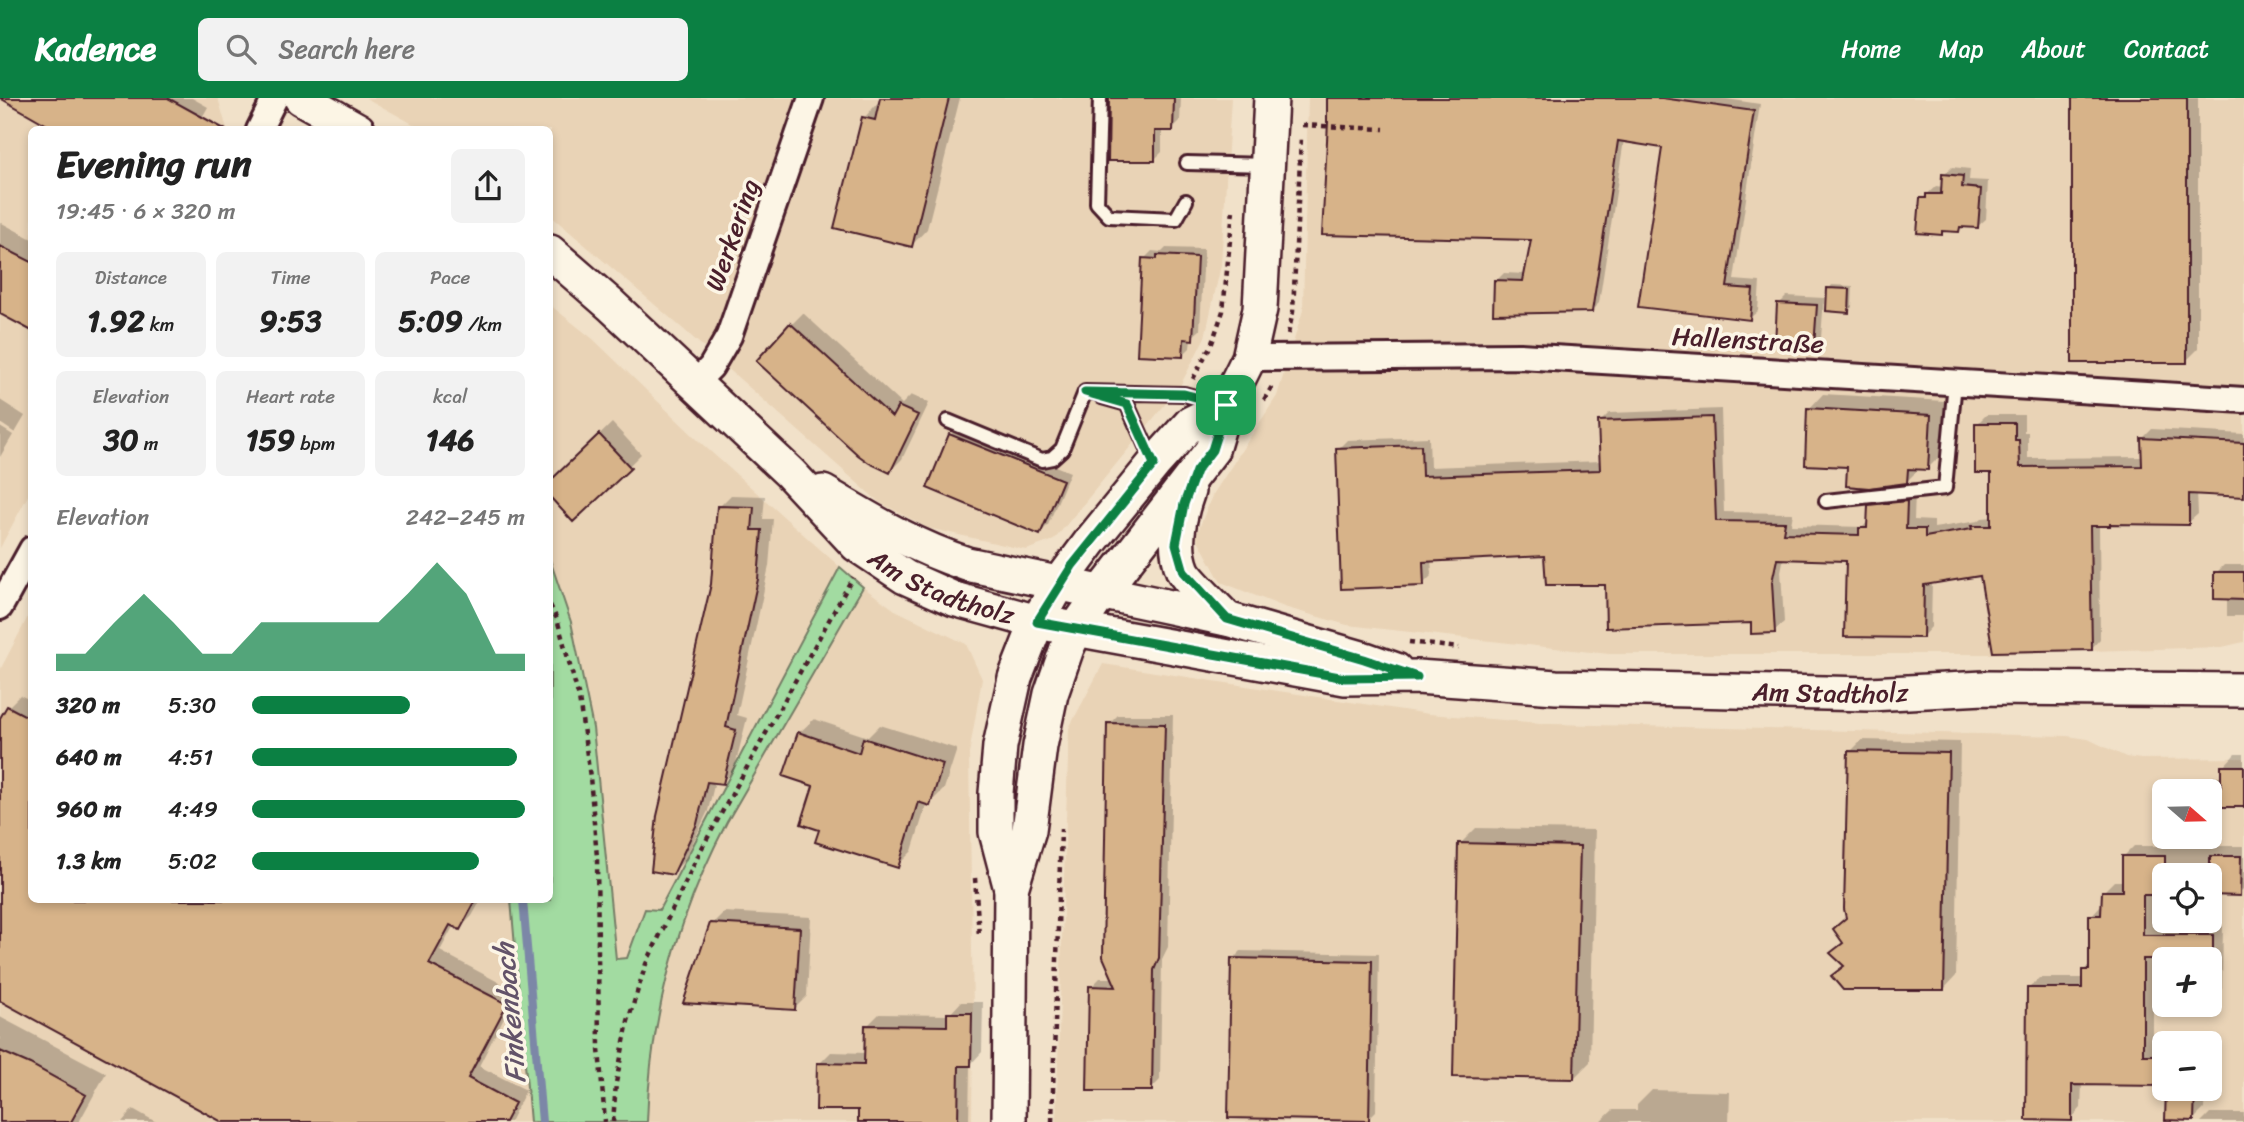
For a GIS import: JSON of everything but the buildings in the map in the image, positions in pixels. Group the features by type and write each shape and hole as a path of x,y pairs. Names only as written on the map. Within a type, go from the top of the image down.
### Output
{"street":[{"path":"261,126 275,98"},
{"path":"301,98 351,126"},
{"name":"Werkering","path":"695,383 711,366 729,336 811,98"},
{"path":"1011,889 1028,830 1040,746 1051,694 1076,629 1212,450 1226,405 1248,358 1260,309 1253,164 1271,98"},
{"name":"Am Stadtholz","path":"553,255 790,473 857,545 905,577 954,599 1037,622 1345,678 1417,677 1556,687 1698,692 1870,694 1984,688 2244,690"},
{"name":"Hallenstraße","path":"1248,358 1520,356 2244,400"},
{"path":"1009,1122 1011,889 996,832 1000,746 1012,688 1037,622 1059,584 1091,541 1191,423 1226,405"},
{"path":"1196,471 1184,504 1176,544 1184,572 1227,619"},
{"name":"Am Stadtholz","path":"790,473 901,538 967,564 1227,619 1417,677"},
{"path":"0,607 28,556"}],"lane":[{"path":"1100,98 1097,203 1109,216 1176,219 1186,201"},
{"path":"1187,163 1253,164"},
{"path":"1826,501 1945,488 1955,382"},
{"path":"1085,392 1184,394 1226,405"},
{"path":"948,421 1042,460 1052,457 1062,449 1085,392"},
{"path":"1085,392 1127,404 1154,464"}],"path":[{"path":"1302,125 1384,129"},
{"path":"1184,394 1212,343 1223,311 1253,164"},
{"path":"613,1122 616,1083 628,1021 646,964 702,848 857,570"},
{"path":"553,611 579,698 590,777 597,857 599,1049 605,1122"},
{"path":"1052,1122 1061,828"},
{"path":"975,866 979,944"}],"shaded area":[{"path":"0,98 218,98 226,126 28,126 28,496 0,548"},
{"path":"366,98 1231,98 1221,265 1205,337 1180,386 1054,540 1026,550 928,528 879,502 553,218 553,126 417,126"},
{"path":"1308,98 2244,98 2244,642 2222,647 1989,654 1609,654 1347,625 1284,607 1221,582 1196,536 1212,496 1277,396 1303,310"},
{"path":"553,307 593,339 701,443 840,567 659,911 645,909 627,959 616,959 593,728 571,622 553,569"},
{"path":"863,587 895,610 966,644 982,679 969,754 972,1122 647,1122 657,1024 673,953 709,856"},
{"path":"28,617 28,903 511,903 530,1122 0,1122 0,670"},
{"path":"1103,664 1429,714 1552,724 2067,736 2088,739 2126,757 2141,759 2244,758 2244,1122 1056,1122 1069,728"}],"green space":[{"path":"840,567 863,587 727,822 694,893 681,930 661,1005 654,1044 647,1122 530,1122 511,903 553,903 553,569 571,622 593,728 616,959 627,958 645,909 659,910"}],"waterway":[{"name":"Finkenbach","path":"523,903 542,1122"}],"route":[{"path":"1085,392 1184,394 1226,405 1212,450 1196,471 1184,504 1176,544 1184,572 1227,619 1417,677 1345,678 1037,622 1072,566 1154,464 1127,404 1085,392"}]}
